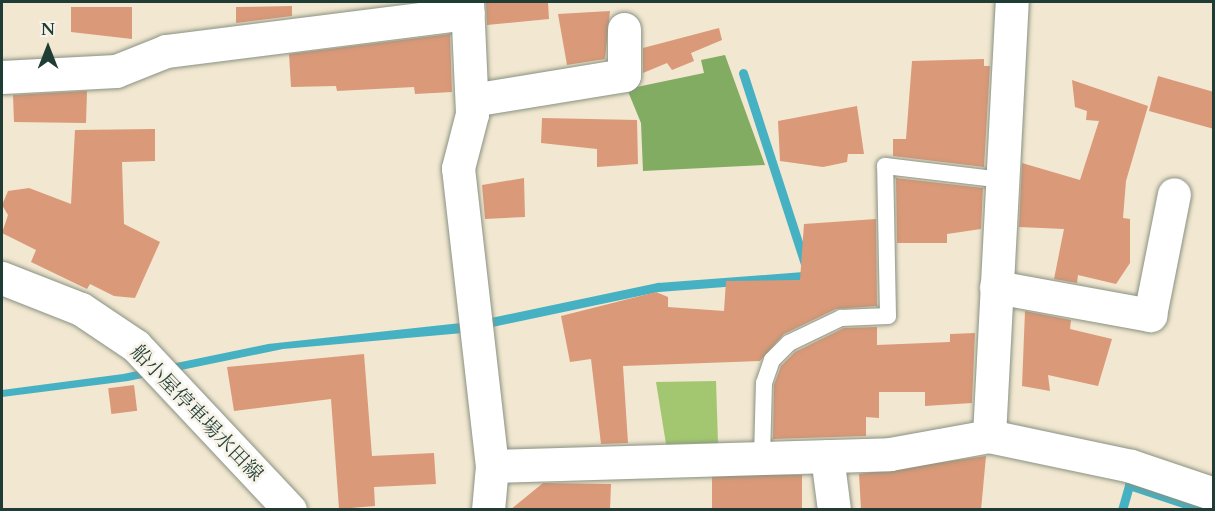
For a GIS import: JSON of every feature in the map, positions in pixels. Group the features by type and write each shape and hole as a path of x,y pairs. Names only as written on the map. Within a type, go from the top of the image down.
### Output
{"street":[{"path":"989,436 1012,2"},
{"path":"2,77 116,71 166,51 467,7 472,100 458,168 492,466 488,510"},
{"path":"472,100 624,75 624,29"},
{"path":"996,287 1150,315 1174,194"},
{"name":"船小屋停車場水田線","path":"2,278 81,309 136,346 290,510"},
{"path":"492,466 890,454 989,436 1131,466 1214,494"},
{"path":"827,456 834,510"}],"lane":[{"path":"762,458 764,383 772,360 789,343 841,318 888,316 885,166 1002,180"}],"green space":[{"path":"725,55 765,165 643,171 641,123 627,89 704,73 701,60"},
{"path":"716,381 718,443 666,444 656,382"}],"water":[{"path":"461,323 463,333 283,349 128,381 2,397 2,390 123,374 268,344"},
{"path":"1129,477 1135,479 1126,509 1120,510"}],"building":[{"path":"486,2 548,2 549,19 487,25"},
{"path":"292,6 292,16 236,23 236,7"},
{"path":"71,7 132,7 132,39 71,32"},
{"path":"610,11 605,59 567,65 558,14"},
{"path":"719,28 722,40 691,53 694,61 672,70 667,63 643,73 643,48"},
{"path":"450,34 452,92 415,94 414,87 337,91 336,86 291,87 289,54"},
{"path":"984,59 984,66 990,66 984,167 893,156 893,139 906,139 912,61"},
{"path":"1158,76 1214,92 1214,129 1149,111"},
{"path":"1072,80 1148,106 1126,181 1123,218 1130,219 1130,263 1116,284 1078,275 1077,283 1054,279 1064,229 1019,227 1022,163 1080,180 1099,121 1086,120 1087,111 1075,107"},
{"path":"87,91 86,123 14,122 13,95"},
{"path":"857,106 864,154 848,154 847,162 823,167 780,161 778,121"},
{"path":"542,118 637,120 638,164 597,167 597,149 541,143"},
{"path":"155,129 155,161 122,162 124,224 160,242 135,298 114,296 90,284 87,289 31,262 36,250 2,233 8,215 2,205 8,191 29,188 71,204 75,130"},
{"path":"524,178 525,217 485,219 482,185"},
{"path":"896,178 983,188 981,229 947,234 947,243 897,243"},
{"path":"876,219 877,306 836,309 784,334 760,361 623,366 628,443 601,444 591,359 570,362 561,316 656,292 668,297 668,307 724,311 726,281 800,280 804,224"},
{"path":"1025,311 1071,320 1070,329 1112,339 1098,386 1048,375 1050,391 1022,386"},
{"path":"877,327 877,345 950,342 950,334 975,333 972,403 925,406 925,392 879,392 879,418 866,417 866,436 773,439 774,385 781,366 795,352 844,328"},
{"path":"364,354 372,456 434,453 436,484 374,487 375,506 339,509 331,399 234,411 227,367"},
{"path":"134,385 137,411 111,414 108,388"},
{"path":"986,456 981,510 861,510 859,474"},
{"path":"712,475 802,475 802,510 712,510"},
{"path":"543,483 611,484 610,510 510,510"}],"waterway":[{"path":"482,324 658,287 804,276 807,270 743,73"},
{"path":"1122,510 1129,485 1204,510"}]}
